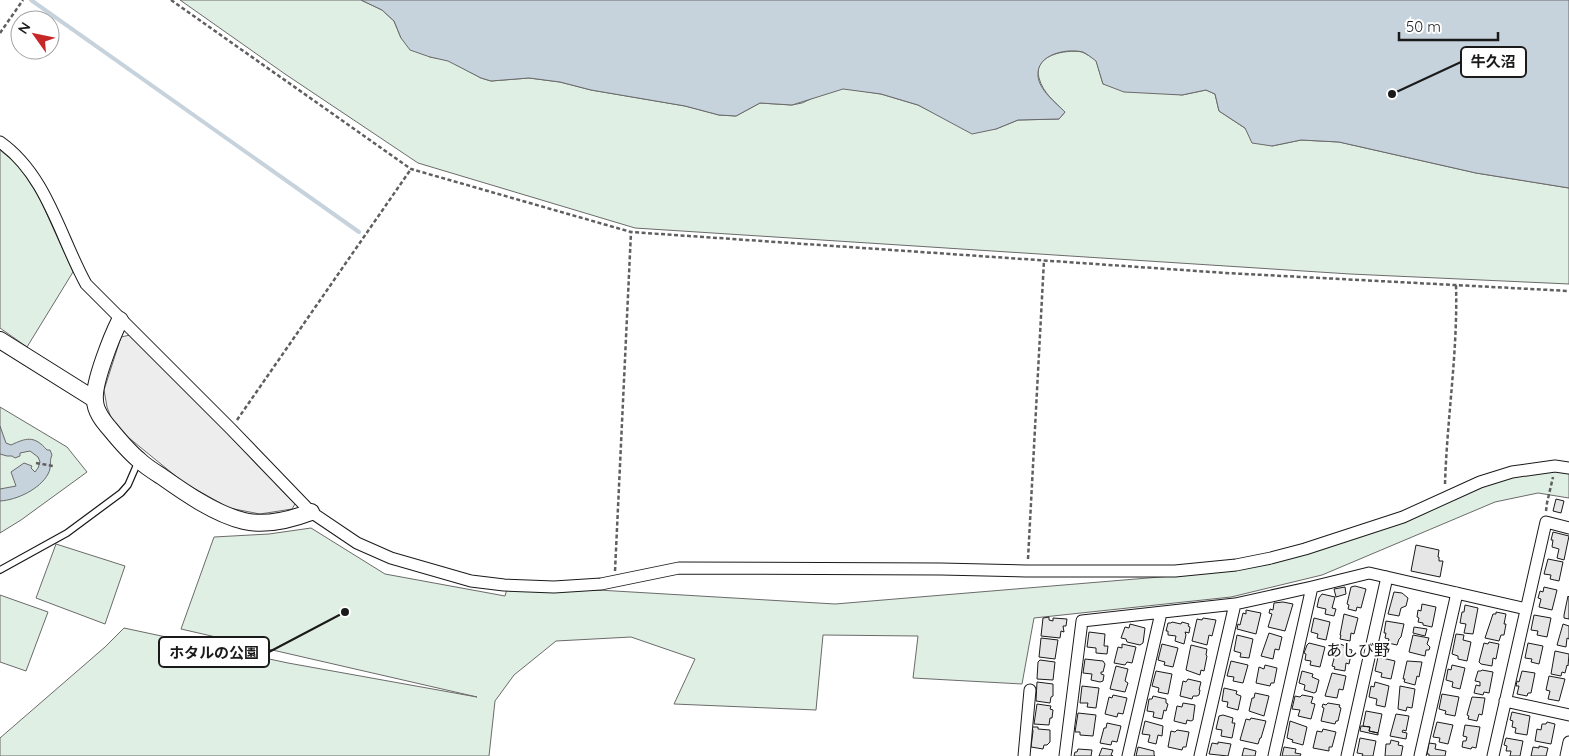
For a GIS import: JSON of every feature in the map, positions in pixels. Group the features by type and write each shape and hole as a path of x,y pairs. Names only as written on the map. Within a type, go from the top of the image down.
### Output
{"street":[{"path":"0,142 28,169 43,191 74,264 86,284 311,512 357,543 391,558 471,581 504,585 554,587 615,582 679,568 941,569 1027,567 1175,572 1236,565 1271,558 1403,517 1480,482 1512,472 1555,466 1569,468"},
{"path":"120,320 98,378 94,400 100,416 121,442 139,460 181,490 226,516 259,523 293,519 311,512"},
{"path":"0,340 94,400"},
{"path":"1493,756 1546,522 1569,528"},
{"path":"1065,756 1082,621 1234,604 1369,573 1526,609"},
{"path":"1347,756 1387,577"},
{"path":"1274,756 1312,587"},
{"path":"1420,756 1458,593"},
{"path":"1200,756 1234,604"},
{"path":"1128,756 1161,612"},
{"path":"1024,756 1030,690"},
{"path":"1505,701 1569,715"},
{"path":"1566,756 1569,742"}],"lane":[{"path":"0,570 67,533 121,492 128,485 139,460"}],"path":[{"path":"0,33 23,0"},
{"path":"172,0 411,169 631,232 1226,273 1569,290"},
{"path":"231,429 411,169"},
{"path":"615,582 631,232"},
{"path":"1027,567 1044,260"},
{"path":"1445,498 1446,446 1457,314 1456,285"},
{"path":"37,463 51,466"},
{"path":"1546,522 1546,503 1555,466"}],"green space":[{"path":"180,0 361,0 382,10 394,21 401,38 430,57 448,60 481,78 491,81 529,78 560,82 591,90 685,106 719,115 736,116 760,103 792,105 843,88 881,94 918,105 938,115 996,129 1018,120 1059,119 1065,112 1043,88 1038,70 1045,59 1052,55 1075,51 1082,52 1096,60 1103,84 1182,95 1206,90 1215,94 1219,111 1272,146 1301,140 1339,142 1476,173 1569,188 1569,284 1350,274 635,228 418,163 285,74"},
{"path":"0,150 18,165 36,190 73,272 27,347 0,328"},
{"path":"0,407 67,447 87,472 0,533"},
{"path":"1551,470 1569,472 1569,498 1538,493 1495,502 1322,575 1231,597 1034,618 1022,684 913,678 918,636 823,635 816,710 674,704 695,659 631,637 556,641 514,675 495,701 489,756 0,756 0,738 105,647 124,628 288,663 477,697 181,629 214,537 269,534 311,528 385,574 505,596 507,589 540,592 598,590 835,604 1172,576 1289,558 1495,479"},
{"path":"56,544 125,566 105,624 36,598"},
{"path":"0,595 48,612 26,671 0,662"}],"shaded area":[{"path":"361,0 1569,0 1569,188 1476,173 1339,142 1301,140 1272,146 1252,143 1245,128 1219,111 1215,94 1206,90 1182,95 1124,92 1103,84 1096,61 1083,52 1076,51 1054,54 1042,62 1039,68 1038,76 1041,86 1048,96 1065,112 1059,119 1018,120 996,129 972,134 918,105 881,94 843,89 792,105 760,103 736,116 719,115 685,106 591,90 560,82 529,78 491,81 448,61 410,50 401,38 394,21 382,10"},
{"path":"130,335 295,504 292,509 260,514 229,508 183,482 129,438 112,420 104,390 121,337"},
{"path":"0,426 6,443 11,445 30,439 34,440 47,450 50,450 52,455 49,471 40,484 21,496 0,501 0,489 16,486 11,472 24,463 32,466 31,468 35,472 40,462 38,457 30,451 20,453 20,456 15,458 0,454"}],"building":[{"path":"1556,499 1564,501 1561,513 1553,511"},
{"path":"1553,532 1569,536 1564,560 1557,558 1559,549 1552,547"},
{"path":"1416,545 1439,550 1439,561 1443,561 1440,577 1411,571"},
{"path":"1548,559 1563,562 1559,581 1550,579 1551,575 1544,574"},
{"path":"1355,586 1366,589 1361,608 1357,607 1356,611 1348,609 1349,605 1347,604 1351,587"},
{"path":"1345,587 1346,594 1336,597 1334,589"},
{"path":"1544,587 1557,590 1552,610 1539,607 1541,599 1538,598 1540,591 1543,592"},
{"path":"1394,592 1402,593 1408,598 1406,606 1401,608 1399,616 1388,614"},
{"path":"1322,594 1335,597 1332,608 1336,609 1334,616 1325,614 1326,609 1317,607"},
{"path":"1569,597 1569,619 1564,618"},
{"path":"1274,603 1293,604 1285,631 1268,627 1272,614 1269,613 1270,609 1273,610"},
{"path":"1422,604 1436,607 1432,627 1418,622 1418,610 1421,611"},
{"path":"1465,605 1478,608 1473,634 1464,633 1466,624 1460,623"},
{"path":"1246,610 1261,613 1256,634 1237,629 1243,613 1246,614"},
{"path":"1496,612 1506,614 1504,635 1501,635 1499,641 1485,638 1493,614 1496,614"},
{"path":"1344,614 1358,618 1354,634 1351,633 1350,641 1340,639"},
{"path":"1534,615 1551,618 1547,637 1537,635 1538,631 1531,630"},
{"path":"1049,617 1049,620 1053,621 1053,618 1067,619 1066,626 1063,626 1064,632 1061,631 1060,638 1041,636 1043,618"},
{"path":"1203,618 1216,620 1212,636 1209,635 1207,645 1192,641 1197,619 1202,620"},
{"path":"1314,618 1330,622 1326,640 1317,638 1318,634 1311,632"},
{"path":"1386,621 1404,624 1397,645 1388,643 1389,639 1385,638"},
{"path":"1168,623 1189,624 1189,633 1185,632 1184,644 1175,641 1176,636 1168,635 1168,631 1166,631"},
{"path":"1130,624 1145,628 1143,643 1140,645 1127,642 1126,639 1121,638 1125,627 1129,628"},
{"path":"1563,624 1569,626 1569,639 1567,638 1566,647 1557,645"},
{"path":"1414,627 1427,629 1425,636 1413,633"},
{"path":"1089,632 1105,634 1104,646 1108,646 1107,654 1096,653 1096,648 1087,647"},
{"path":"1269,633 1282,637 1279,650 1275,649 1273,659 1261,656"},
{"path":"1456,634 1464,635 1463,640 1471,642 1467,661 1458,659 1458,656 1452,654"},
{"path":"1237,635 1253,639 1249,658 1240,657 1241,653 1234,651"},
{"path":"1413,635 1429,638 1427,644 1430,647 1429,650 1426,650 1425,656 1409,652"},
{"path":"1041,638 1058,640 1055,659 1039,657"},
{"path":"1489,642 1499,644 1496,659 1493,658 1492,666 1479,662 1484,643 1488,644"},
{"path":"1309,643 1325,647 1320,667 1310,665 1311,661 1305,660 1306,654 1304,653"},
{"path":"1528,643 1543,646 1539,664 1531,662 1532,659 1525,658"},
{"path":"1122,644 1136,647 1132,663 1127,662 1125,665 1114,663 1118,647 1122,648"},
{"path":"1162,644 1178,648 1173,667 1164,665 1165,662 1158,660"},
{"path":"1340,644 1345,646 1344,648 1352,650 1349,664 1346,663 1345,671 1334,669 1335,667 1332,666"},
{"path":"1191,645 1207,649 1204,671 1201,670 1200,675 1186,670"},
{"path":"1555,651 1569,654 1568,666 1565,673 1562,672 1561,676 1551,674"},
{"path":"1378,657 1395,661 1391,679 1381,677 1382,673 1375,671"},
{"path":"1085,659 1103,661 1105,664 1101,674 1104,675 1103,681 1091,680 1092,674 1083,673"},
{"path":"1040,660 1055,662 1053,680 1037,679 1038,662"},
{"path":"1231,661 1248,665 1243,683 1233,681 1234,677 1227,676"},
{"path":"1407,661 1422,662 1415,685 1404,682 1405,679 1403,679"},
{"path":"1265,665 1277,668 1274,683 1271,683 1270,686 1256,683 1259,667 1264,669"},
{"path":"1452,665 1465,668 1460,689 1452,687 1453,682 1446,680 1448,669 1451,670"},
{"path":"1116,666 1128,669 1125,681 1128,683 1125,692 1110,689"},
{"path":"1156,671 1172,674 1168,694 1158,692 1159,688 1152,686"},
{"path":"1302,671 1313,674 1312,677 1319,680 1316,692 1304,690 1305,685 1299,683"},
{"path":"1478,671 1493,672 1489,693 1484,692 1483,695 1474,693 1476,685 1480,686 1480,682 1475,681"},
{"path":"1522,671 1535,673 1531,693 1528,693 1527,696 1517,694 1519,686 1516,686 1517,681 1519,682"},
{"path":"1332,673 1346,676 1343,690 1339,689 1337,698 1325,696"},
{"path":"1549,676 1565,679 1559,701 1548,699 1550,691 1546,690"},
{"path":"1188,679 1201,682 1199,695 1193,696 1192,699 1180,696 1183,681 1186,682"},
{"path":"1037,682 1053,684 1053,696 1050,703 1036,701"},
{"path":"1375,682 1389,686 1385,707 1376,705 1377,699 1369,697 1371,686 1374,687"},
{"path":"1082,686 1099,688 1096,708 1087,707 1088,703 1080,703"},
{"path":"1400,686 1415,689 1412,708 1407,707 1406,711 1398,709"},
{"path":"1224,688 1237,691 1236,694 1241,696 1238,710 1227,707 1228,702 1222,701"},
{"path":"1255,693 1269,696 1264,716 1249,711"},
{"path":"1442,694 1459,697 1455,716 1445,714 1446,711 1439,709"},
{"path":"1113,695 1127,698 1123,714 1118,713 1117,717 1105,714 1109,697 1112,698"},
{"path":"1302,695 1313,697 1311,703 1315,704 1311,719 1298,716 1300,710 1292,709 1295,696 1300,697"},
{"path":"1153,696 1166,699 1168,704 1162,719 1153,717 1154,712 1147,711 1149,699 1152,699"},
{"path":"1472,697 1485,698 1482,715 1479,714 1477,721 1468,719 1469,716 1467,715"},
{"path":"1183,703 1195,705 1193,720 1187,720 1186,724 1174,721 1177,706 1182,707"},
{"path":"1328,703 1340,705 1339,707 1341,708 1338,721 1335,724 1321,721 1323,704 1326,705"},
{"path":"1037,704 1051,706 1050,709 1053,710 1049,725 1034,724"},
{"path":"1366,711 1382,714 1378,733 1369,731 1370,727 1363,726"},
{"path":"1512,712 1530,716 1527,735 1515,733 1516,728 1512,727 1513,721 1510,720"},
{"path":"1078,713 1096,715 1093,736 1080,735 1080,732 1075,732"},
{"path":"1396,714 1409,716 1406,731 1403,730 1402,732 1407,733 1406,739 1390,736"},
{"path":"1223,715 1233,718 1232,723 1235,723 1232,738 1221,736 1222,730 1216,729 1219,716"},
{"path":"1251,718 1266,721 1258,744 1240,740 1246,719 1250,720"},
{"path":"1145,721 1163,726 1162,736 1158,735 1156,744 1148,742 1150,735 1142,734"},
{"path":"1290,721 1307,727 1303,745 1292,742 1293,740 1287,738"},
{"path":"1437,722 1453,725 1448,744 1439,742 1440,738 1433,737"},
{"path":"1547,722 1555,724 1551,744 1535,741 1537,729 1541,730 1542,724"},
{"path":"1107,723 1121,726 1117,742 1112,741 1111,745 1100,743"},
{"path":"1465,725 1480,727 1476,748 1462,747 1463,741 1466,741 1467,737 1463,736"},
{"path":"1361,726 1370,727 1369,731 1378,733 1378,735 1360,731"},
{"path":"1032,727 1050,730 1050,742 1044,745 1043,749 1031,747"},
{"path":"1323,729 1336,732 1329,751 1313,748 1317,731 1322,732"},
{"path":"1177,730 1189,732 1186,747 1183,747 1182,750 1168,747 1171,731 1175,732"},
{"path":"1360,738 1376,741 1373,756 1362,756 1363,754 1357,753"},
{"path":"1506,738 1523,741 1520,756 1510,756 1511,751 1506,751 1507,746 1504,745"},
{"path":"1391,740 1399,742 1398,745 1403,746 1401,756 1385,756 1386,744 1390,744"},
{"path":"1218,742 1231,744 1228,756 1209,754 1212,743 1218,744"},
{"path":"1429,743 1436,744 1435,749 1446,751 1445,756 1429,756 1427,754"},
{"path":"1539,746 1548,748 1546,756 1531,756 1533,747 1539,748"},
{"path":"1138,747 1154,751 1155,756 1136,756"},
{"path":"1284,747 1296,749 1295,753 1301,754 1300,756 1282,756"},
{"path":"1102,748 1113,750 1111,755 1113,756 1099,756"},
{"path":"1244,748 1256,751 1255,756 1242,756"},
{"path":"1078,749 1092,750 1091,756 1074,756"}],"waterway":[{"path":"31,0 359,232"}],"place":[{"name":"牛久沼","path":"1392,94"},
{"name":"ホタルの公園","path":"345,612"}],"district":[{"name":"あしび野","path":"1358,650"}]}
